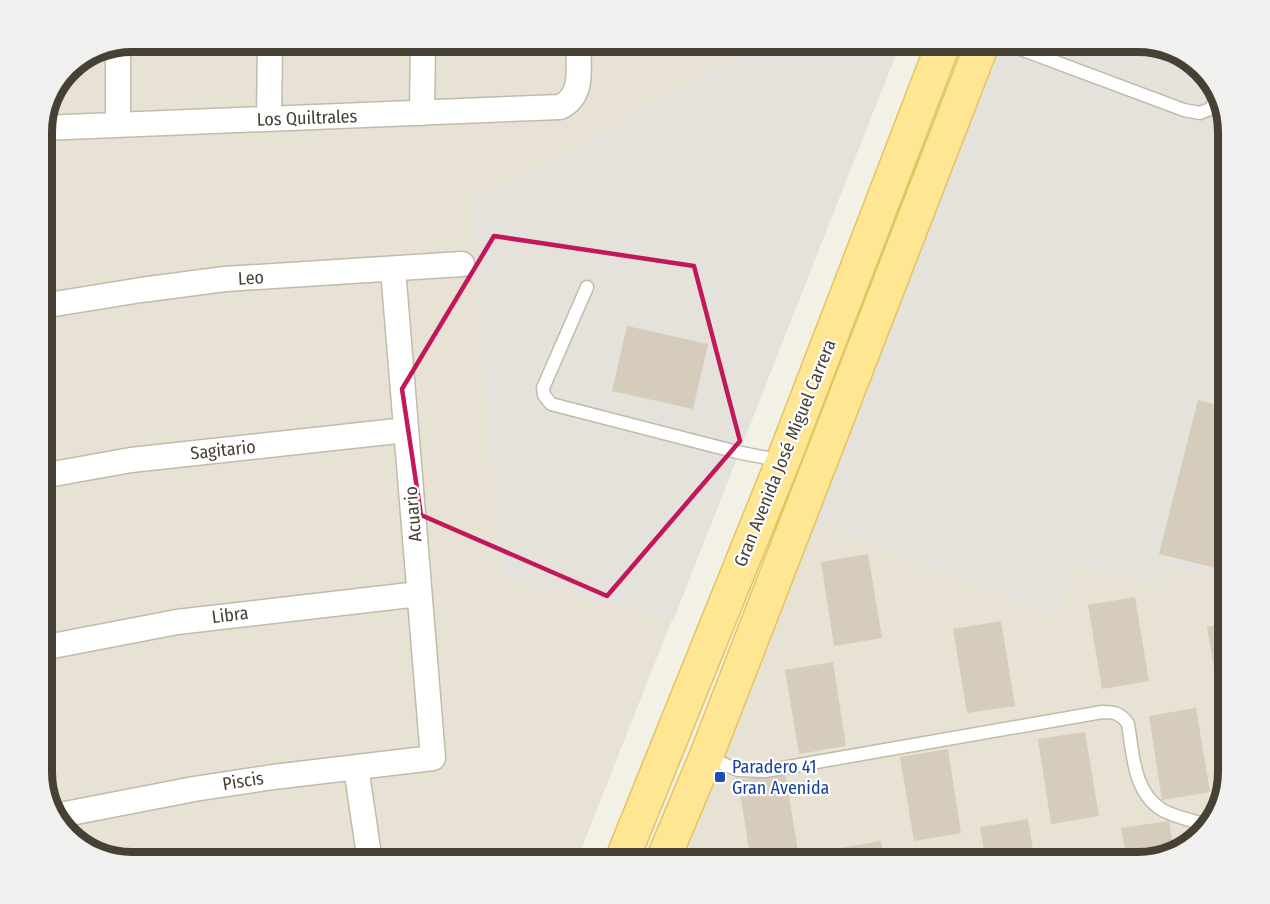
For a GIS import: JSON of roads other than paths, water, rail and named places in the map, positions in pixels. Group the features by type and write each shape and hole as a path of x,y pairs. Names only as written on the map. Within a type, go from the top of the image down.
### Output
{"main road":[{"name":"Gran Avenida José Miguel Carrera","path":"625,852 783,461 940,52"},
{"name":"Gran Avenida José Miguel Carrera","path":"666,852 706,757 978,52"}],"street":[{"path":"269,119 270,52"},
{"path":"422,113 423,52"},
{"name":"Los Quiltrales","path":"53,128 554,108 571,101 575,96 578,84 578,52"},
{"path":"118,54 118,125"},
{"name":"Leo","path":"53,304 225,279 462,264"},
{"name":"Acuario","path":"393,269 433,758"},
{"name":"Sagitario","path":"53,474 131,460 406,430"},
{"name":"Libra","path":"53,646 187,621 419,594"},
{"name":"Piscis","path":"65,814 194,789 433,758"},
{"path":"356,767 369,852"}],"lane":[{"path":"1029,52 1184,110 1200,113 1210,109 1212,105"},
{"path":"587,287 543,388 544,395 551,404 737,452 783,461"},
{"path":"706,757 738,770 765,771 1102,712 1114,712 1122,716 1128,724 1140,786 1147,796 1161,810 1199,822"}],"place":[{"name":"Paradero 41 Gran Avenida","path":"720,777"}]}
